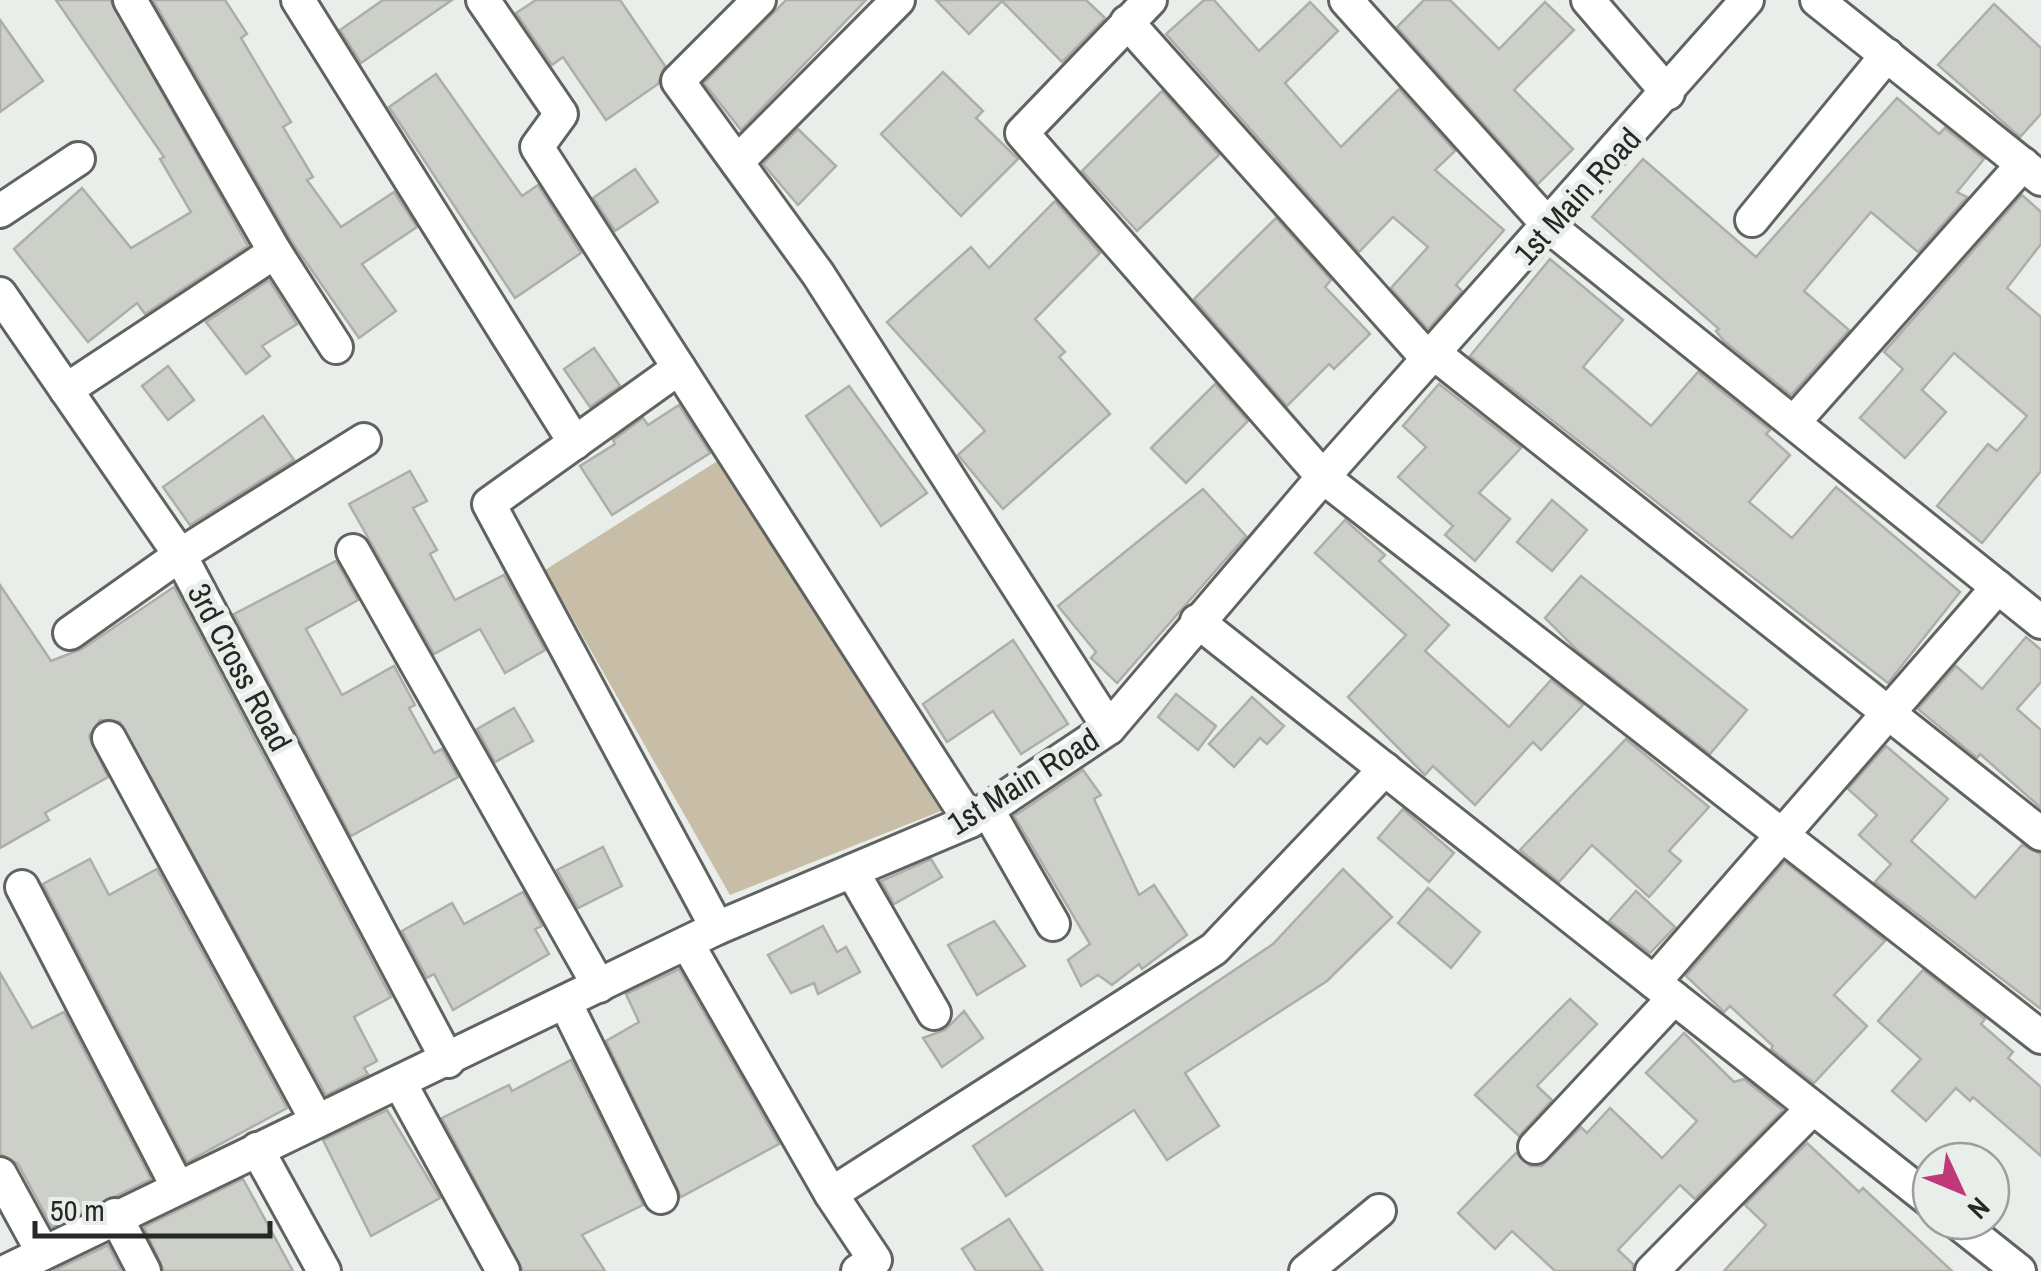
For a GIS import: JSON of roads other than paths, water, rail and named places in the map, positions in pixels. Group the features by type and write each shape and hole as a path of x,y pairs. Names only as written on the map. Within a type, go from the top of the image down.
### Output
{"street":[{"path":"130,0 275,252 336,347"},
{"path":"298,0 575,443"},
{"path":"482,0 561,114 536,147 679,368 1053,924"},
{"path":"759,0 678,81 818,274 1109,728"},
{"path":"736,162 898,0"},
{"path":"1346,0 1550,227 2041,622"},
{"path":"1588,0 1668,93"},
{"name":"1st Main Road","path":"7,1271 115,1215 448,1061 717,928 978,815 1109,728 1323,477 1550,227 1747,0"},
{"path":"1794,422 2032,172 1817,0"},
{"path":"2041,834 1891,712 1432,357 1139,11 1022,133 1323,477 2041,1037"},
{"path":"1752,220 1887,56"},
{"path":"0,212 78,159"},
{"path":"66,390 275,252"},
{"name":"3rd Cross Road","path":"0,294 180,554 448,1061"},
{"path":"679,368 489,504 717,928"},
{"path":"70,633 180,554 364,440"},
{"path":"353,551 599,986"},
{"path":"1535,1147 1664,990 1782,836 1998,587"},
{"path":"1197,621 1911,1186"},
{"path":"109,738 317,1121"},
{"path":"830,1194 1214,948 1384,770"},
{"path":"852,870 934,1013"},
{"path":"22,888 177,1186"},
{"path":"687,943 872,1267"},
{"path":"565,1002 661,1197"},
{"path":"400,1082 503,1271"},
{"path":"1652,1271 1813,1108"},
{"path":"257,1149 324,1271"},
{"path":"0,1174 42,1251"},
{"path":"1306,1271 1379,1211"},
{"path":"115,1215 144,1271"},
{"path":"1981,1241 2019,1271"}]}
